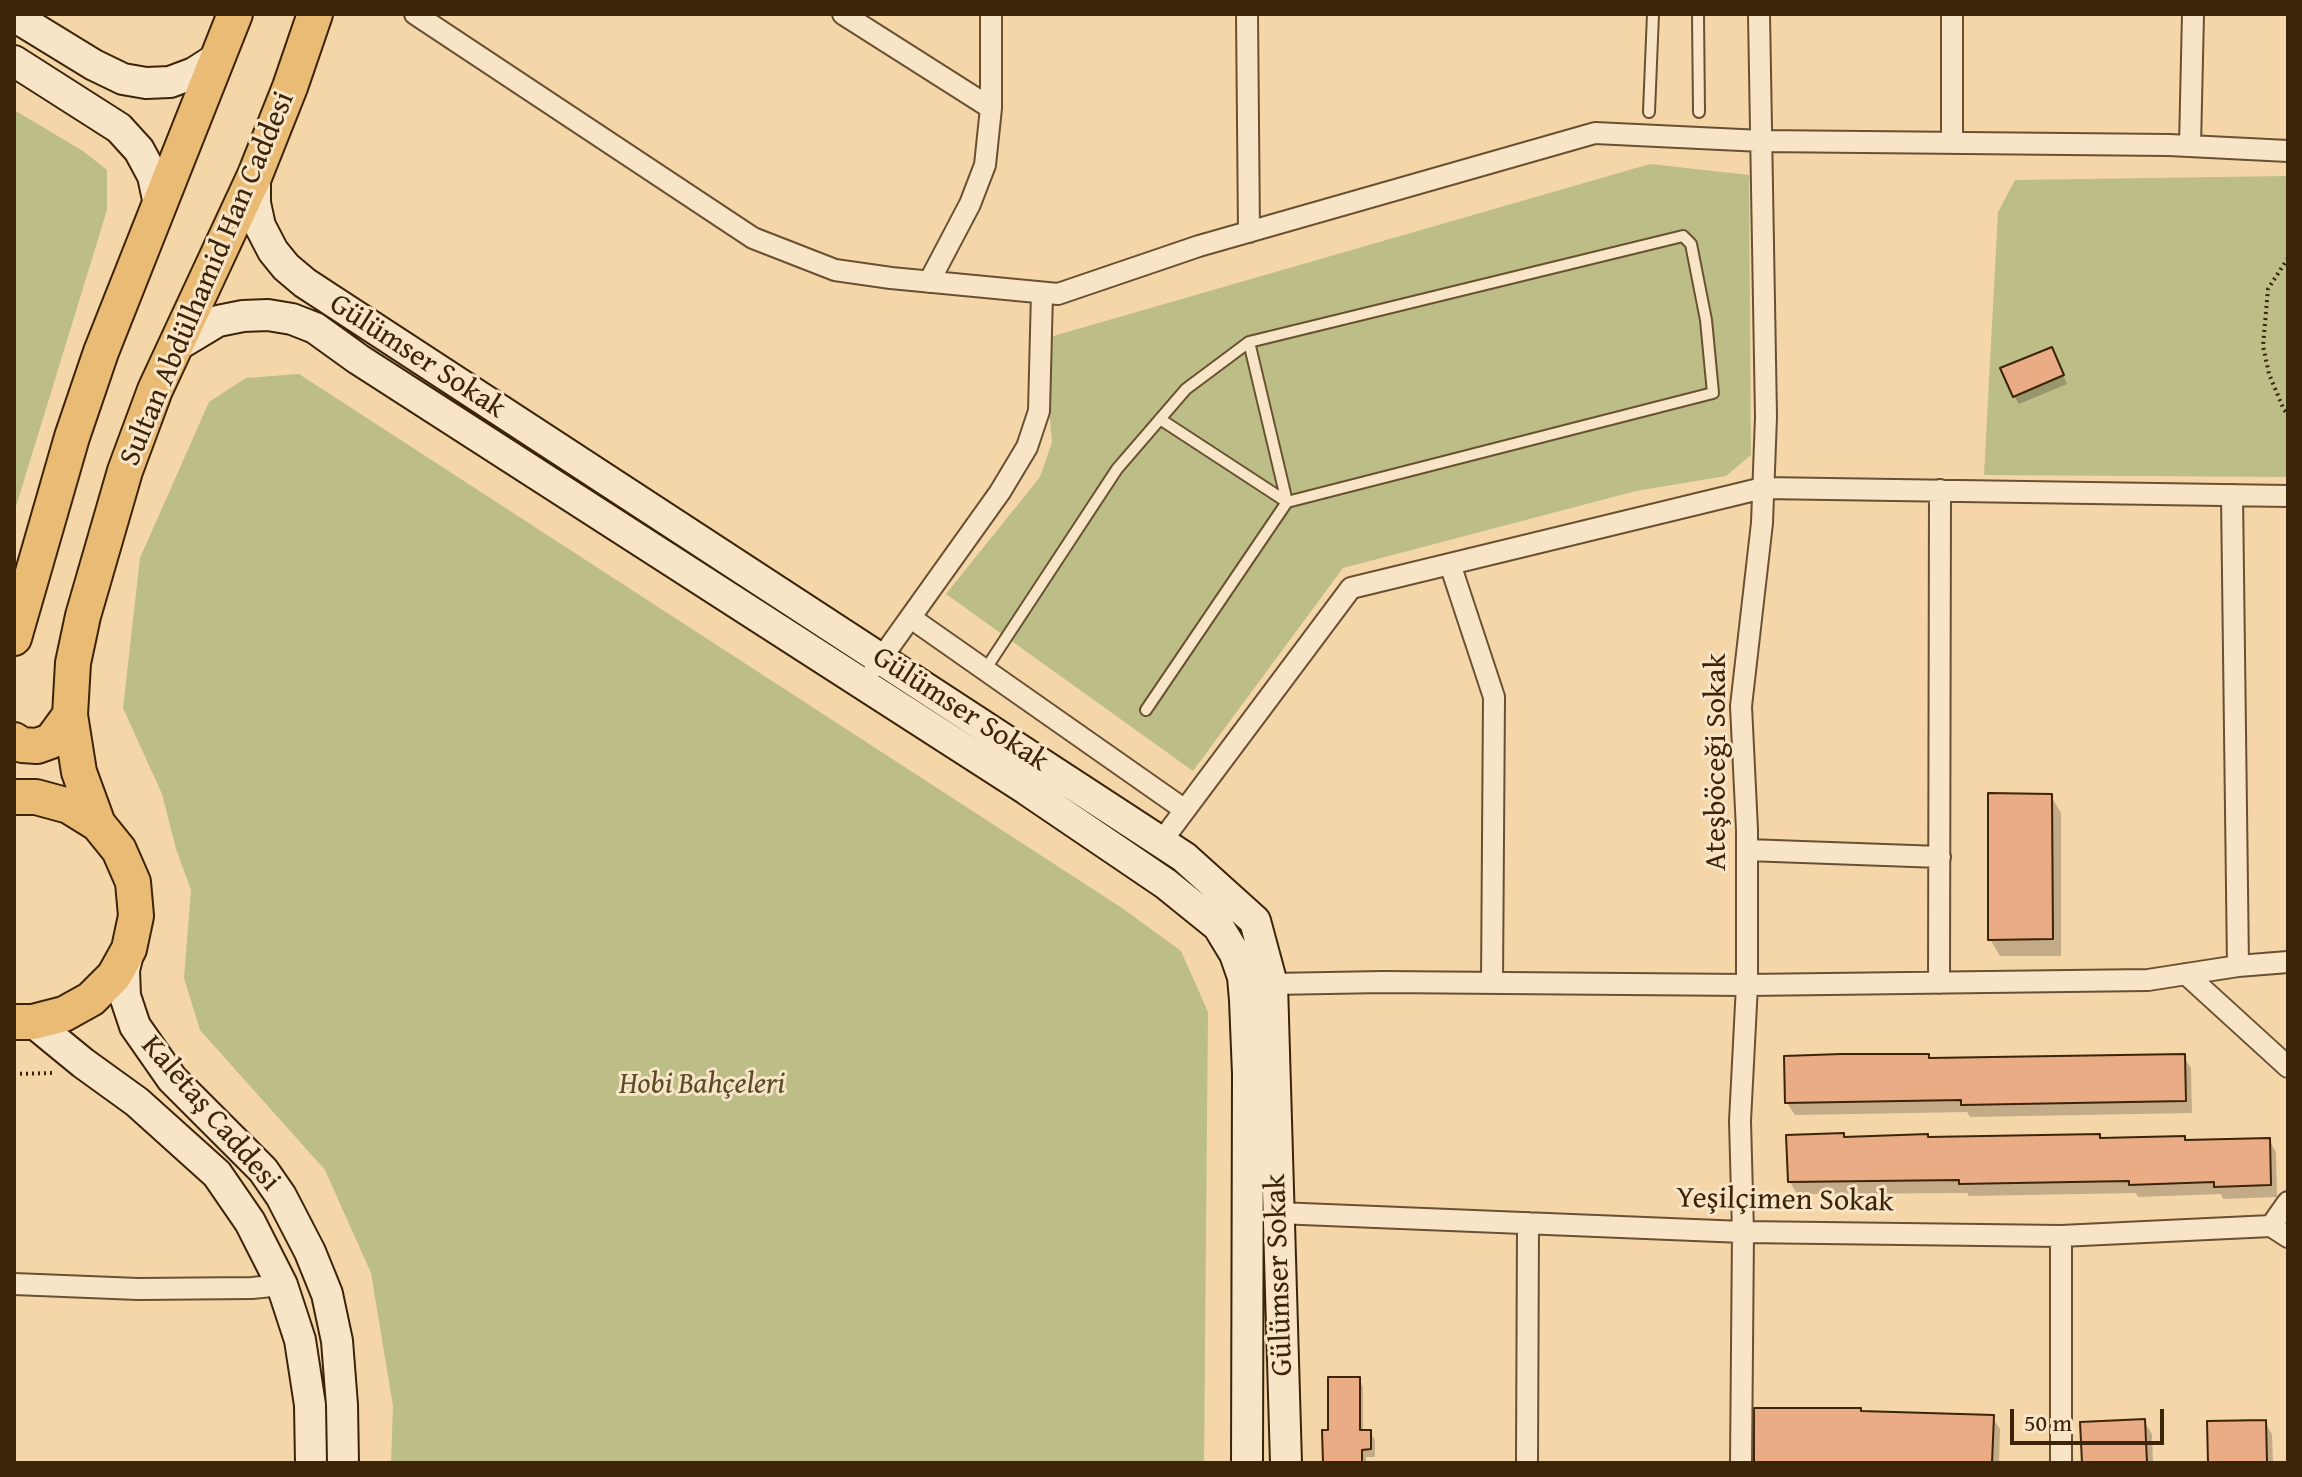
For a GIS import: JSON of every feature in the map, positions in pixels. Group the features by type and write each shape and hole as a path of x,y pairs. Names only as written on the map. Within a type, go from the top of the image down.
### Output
{"main road":[{"name":"Sultan Abdülhamid Han Caddesi","path":"14,638 72,437 106,339 235,14"},
{"name":"Sultan Abdülhamid Han Caddesi","path":"98,824 79,772 70,715 73,663 83,616 125,471 173,348 255,175 315,14"},
{"path":"14,740 22,745 37,746 51,741 70,715"},
{"path":"14,797 36,797 69,806 98,824 119,850 133,882 136,916 129,949 114,976 91,999 64,1014 19,1022"}],"street":[{"path":"415,14 753,238 835,270 1042,293 1058,294 1249,232 1595,133 1762,141 2190,146 2288,151"},
{"path":"843,14 991,108"},
{"path":"929,282 970,204 985,165 991,108 991,14"},
{"path":"1247,14 1249,232"},
{"name":"Ateşböceği Sokak","path":"1741,1463 1743,1232 1740,1121 1747,985 1747,850 1741,706 1762,523 1766,417 1759,14"},
{"path":"1952,14 1952,143"},
{"path":"2190,146 2193,14"},
{"path":"14,16 123,79 146,83 170,82 194,73 219,57"},
{"path":"14,61 119,128 139,150 153,176 159,204"},
{"name":"Gülümser Sokak","path":"255,175 255,203 260,226 273,251 305,283 872,671 1184,857 1255,921 1272,984 1286,1463"},
{"path":"872,671 1000,492 1027,447 1039,411 1042,293"},
{"path":"173,348 218,321 243,316 268,315 292,319 315,328 371,368 872,671 1166,884 1218,926 1235,954 1243,977 1248,1074 1247,1463"},
{"path":"1161,842 1351,588 1763,488 2288,496"},
{"path":"1939,983 1940,490"},
{"path":"2232,495 2238,966"},
{"path":"1450,564 1494,697 1492,983"},
{"path":"911,618 1185,810"},
{"path":"1747,850 1940,857"},
{"name":"Kaletaş Caddesi","path":"129,949 124,970 125,996 135,1026 172,1079 263,1170 281,1196 310,1252 327,1294 337,1341 343,1463"},
{"path":"1272,984 1747,985 2148,980 2238,966 2288,962"},
{"path":"2186,974 2288,1067"},
{"name":"Kaletaş Caddesi","path":"19,1022 75,1069 137,1102 217,1174 250,1222 282,1285 300,1340 310,1405 311,1463"},
{"path":"2280,1232 2288,1202"},
{"name":"Yeşilçimen Sokak","path":"1278,1213 1743,1232 2061,1236 2280,1232"},
{"path":"1527,1463 1528,1223"},
{"path":"2061,1236 2061,1463"},
{"path":"14,1284 138,1289 282,1285"}],"lane":[{"path":"1649,112 1653,14"},
{"path":"1698,14 1699,112"},
{"path":"985,670 1117,469 1186,389 1249,342 1683,236 1691,244 1706,320 1713,393 1287,502 1146,710"},
{"path":"1249,342 1287,502"},
{"path":"1160,419 1287,502"}],"path":[{"path":"2288,258 2268,289 2263,346 2269,374 2288,414"},
{"path":"14,1074 75,1069"}],"green space":[{"path":"14,110 83,151 107,170 107,210 14,513"},
{"path":"1650,164 1749,175 1751,455 1726,476 1636,491 1343,568 1193,771 946,594 1040,477 1052,442 1043,339"},
{"path":"2288,176 2288,477 1984,475 1998,212 2015,180"},
{"name":"Hobi Bahçeleri","path":"299,374 1122,908 1181,951 1208,1012 1204,1463 391,1463 393,1406 371,1273 325,1170 200,1030 184,978 191,890 176,849 162,794 123,708 140,558 209,402 246,378"}],"building":[{"path":"2052,347 2064,375 2013,397 2000,368"},
{"path":"1988,793 2052,794 2053,939 1988,940"},
{"path":"1929,1054 1929,1058 2185,1054 2186,1101 1961,1105 1961,1100 1785,1103 1784,1056"},
{"path":"1844,1133 1844,1137 2100,1134 2100,1138 2185,1136 2185,1140 2270,1138 2271,1185 2214,1187 2214,1182 2129,1185 2129,1181 1959,1184 1959,1180 1788,1182 1786,1135"},
{"path":"1328,1377 1360,1377 1360,1430 1371,1430 1371,1449 1362,1450 1362,1463 1323,1463 1322,1430 1328,1430"},
{"path":"1754,1408 1861,1408 1861,1411 1994,1415 1992,1463 1754,1463"},
{"path":"2145,1419 2147,1463 2082,1463 2080,1422"},
{"path":"2266,1420 2267,1462 2208,1463 2207,1421"}]}
